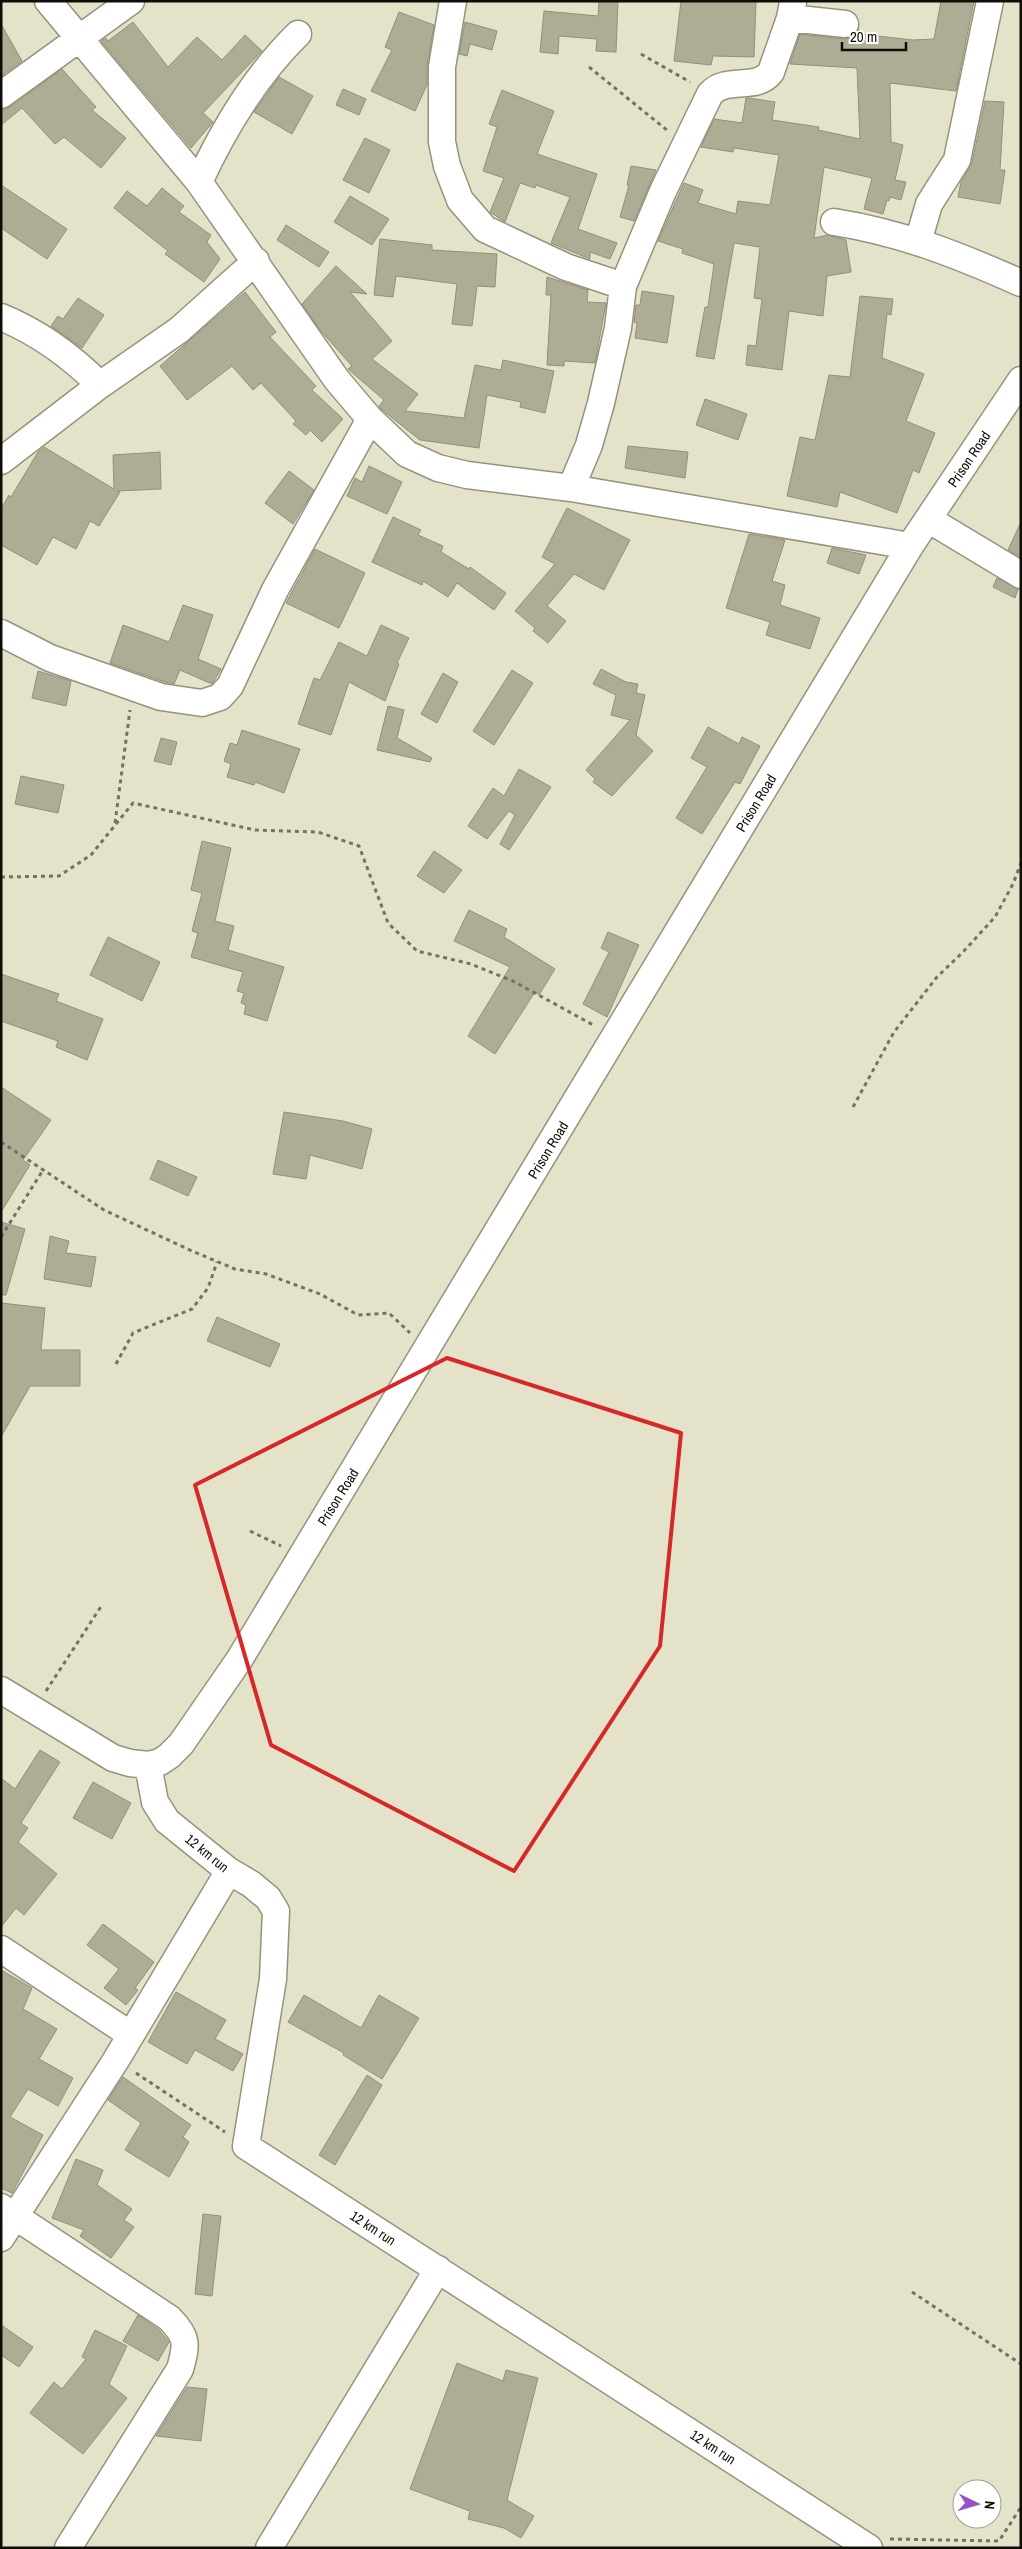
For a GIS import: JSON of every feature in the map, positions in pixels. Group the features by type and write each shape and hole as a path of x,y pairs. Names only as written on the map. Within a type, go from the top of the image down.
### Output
{"street":[{"path":"48,1 199,182 256,261 285,309 337,380 370,419 407,454 438,468 503,480 571,488 910,546"},
{"path":"1,95 131,1"},
{"path":"453,1 442,67 442,142 447,166 460,200 486,229 566,267 623,286"},
{"path":"918,242 929,204 958,160 990,1"},
{"path":"571,488 589,444 601,403 618,328 623,286 663,191 710,94 719,85 766,79 771,72 792,10 845,24"},
{"path":"199,182 229,122 266,71 298,34"},
{"path":"834,222 896,233 964,257 1021,283"},
{"path":"1,461 100,385 179,330 256,261"},
{"path":"1,317 44,338 78,363 100,385"},
{"name":"Prison Road","path":"148,1765 160,1762 181,1744 239,1660 910,546 1021,380"},
{"path":"1,633 50,658 132,687 182,702 202,703 220,698 230,686 275,590 370,419"},
{"path":"928,519 1021,575"},
{"path":"1,1690 113,1758 130,1763 148,1765"},
{"name":"12 km run","path":"148,1765 155,1802 167,1821 229,1871 251,1884 268,1898 276,1911 273,1979 246,2146 862,2543"},
{"path":"1,2238 8,2212 116,2060 229,1871"},
{"path":"1,1949 131,2035"},
{"path":"8,2212 169,2318 181,2330 186,2347 180,2369 68,2548"},
{"path":"269,2548 438,2269"}],"path":[{"path":"641,54 710,94"},
{"path":"589,67 686,145"},
{"path":"115,824 132,687"},
{"path":"1,877 58,876 91,855 132,803 255,830 318,832 359,846 388,923 417,951 471,964 513,981 616,1037"},
{"path":"853,1107 894,1032 937,977 963,952 995,916 1013,884 1021,863"},
{"path":"1,1142 104,1210 217,1262 235,1269 266,1274 320,1294 358,1315 389,1313 427,1350"},
{"path":"1,1238 44,1170"},
{"path":"116,1364 133,1333 192,1310 208,1288 217,1262"},
{"path":"250,1531 301,1557"},
{"path":"33,1710 102,1605"},
{"path":"116,2060 246,2146"},
{"path":"912,2292 1021,2364"},
{"path":"862,2543 999,2541 1021,2507"}],"highlighted area":[{"path":"447,1358 681,1433 660,1646 514,1871 271,1745 195,1485"}],"building":[{"path":"599,1 618,1 616,52 596,51 597,39 559,36 558,54 540,52 544,11 598,16"},
{"path":"681,1 756,1 754,57 713,56 711,65 674,61"},
{"path":"941,1 974,1 956,91 890,83 891,142 903,145 895,180 906,182 901,200 890,197 889,201 887,200 883,214 864,209 872,178 824,167 814,238 828,235 846,240 851,272 827,276 823,316 789,311 782,370 746,365 748,345 756,346 762,299 754,298 760,247 734,243 714,359 696,356 705,307 708,307 714,264 682,253 683,249 658,241 684,183 703,190 698,203 736,214 738,201 770,205 779,155 734,148 733,152 701,147 714,119 742,123 746,98 749,98 775,102 772,120 819,127 818,130 860,139 857,68 790,64 800,34 844,39 851,37 859,29 859,34 913,40 934,39"},
{"path":"399,12 434,25 427,65 427,85 415,111 371,91 392,50 385,47"},
{"path":"133,22 168,67 197,37 222,60 245,35 262,51 203,113 213,122 191,148 101,41 106,38 108,41"},
{"path":"465,22 497,31 492,50 470,44 467,56 459,54"},
{"path":"1,24 22,61 1,76"},
{"path":"62,69 96,107 92,110 126,138 101,168 64,137 55,144 22,108 1,125 1,110 10,107"},
{"path":"279,77 313,96 292,134 254,112"},
{"path":"343,89 366,99 359,115 336,105"},
{"path":"502,90 554,111 537,154 597,174 578,229 617,243 610,259 590,252 590,259 551,243 570,197 536,185 535,188 520,183 505,222 490,212 504,178 483,171 497,127 489,124"},
{"path":"985,101 1004,102 1000,170 1005,170 1000,204 958,197 961,182 972,163"},
{"path":"365,138 390,150 369,193 343,180"},
{"path":"631,166 656,170 634,221 620,217 629,185 627,185"},
{"path":"1,185 67,229 47,259 1,228"},
{"path":"162,188 184,206 179,212 211,235 207,242 220,259 204,282 165,254 168,251 114,208 127,191 147,206"},
{"path":"350,196 389,219 372,245 334,222"},
{"path":"286,225 329,252 319,267 277,240"},
{"path":"380,239 432,245 432,250 497,254 495,287 477,286 472,326 452,324 457,284 396,276 393,297 374,295"},
{"path":"336,266 367,294 350,292 392,341 372,359 418,394 405,411 464,418 475,365 501,370 503,360 554,371 545,413 520,407 521,402 487,395 479,448 420,440 381,409 379,406 384,400 348,369 352,366 320,330 302,304"},
{"path":"547,277 588,290 587,302 606,303 595,363 564,361 564,366 547,365 551,295 546,295"},
{"path":"642,291 674,296 667,343 635,338 637,323 634,322 636,305 640,305"},
{"path":"245,292 276,332 270,337 316,386 312,390 343,419 322,442 310,430 306,435 293,424 296,421 261,383 253,390 232,366 187,400 160,366"},
{"path":"860,296 893,299 891,315 887,314 882,358 924,374 906,421 935,433 919,473 913,470 897,513 840,492 837,507 787,496 800,437 815,440 829,375 850,377"},
{"path":"78,298 104,315 82,348 51,326 58,316 63,319"},
{"path":"705,399 747,414 738,440 696,425"},
{"path":"628,446 688,452 685,478 625,468"},
{"path":"44,447 114,489 113,455 160,452 161,489 117,491 120,492 99,526 90,521 76,549 53,537 37,565 1,545 1,509 9,495 11,497 38,452"},
{"path":"369,466 402,482 387,514 347,496 355,478 362,482"},
{"path":"289,471 314,490 293,524 265,503"},
{"path":"567,508 630,540 604,590 574,574 547,606 566,621 548,643 533,631 535,628 515,611 555,564 542,557"},
{"path":"393,517 421,530 418,535 443,546 441,552 469,569 470,567 506,593 494,610 457,583 448,597 423,581 422,585 372,562"},
{"path":"1021,522 1021,557 1008,550"},
{"path":"749,534 785,540 772,581 785,585 780,605 820,618 810,649 766,635 770,622 726,608"},
{"path":"832,548 866,555 859,574 827,563"},
{"path":"315,549 365,573 339,628 286,603"},
{"path":"997,578 1018,589 1015,598 993,587"},
{"path":"183,605 213,615 198,659 221,669 212,684 180,670 174,684 110,663 123,625 169,642"},
{"path":"381,625 409,638 397,663 399,664 385,701 349,682 331,735 298,724 314,678 320,680 339,642 367,656"},
{"path":"601,669 626,682 638,684 636,693 645,695 636,735 653,751 612,796 593,782 595,779 586,770 630,720 611,715 616,695 593,684"},
{"path":"512,670 533,683 494,745 473,731"},
{"path":"38,671 71,681 66,706 32,698"},
{"path":"443,673 458,682 437,723 421,714"},
{"path":"388,706 404,710 397,738 432,758 430,762 377,750"},
{"path":"708,727 739,744 742,737 760,746 740,784 735,782 702,834 676,818 707,767 691,758"},
{"path":"242,730 300,749 284,793 255,782 254,785 227,777 231,764 224,761 230,743 237,745"},
{"path":"161,738 177,742 171,765 154,761"},
{"path":"519,769 551,787 509,850 500,844 515,815 509,811 487,839 468,826 493,788 504,796"},
{"path":"21,776 64,785 58,813 15,804"},
{"path":"202,841 231,848 215,921 234,926 228,950 284,967 267,1021 244,1014 246,1005 241,1003 244,993 237,991 243,972 191,957 198,933 192,931 202,893 191,890"},
{"path":"434,851 462,870 444,893 417,876"},
{"path":"469,910 507,929 504,937 555,969 539,995 535,992 495,1054 468,1036 510,967 454,941"},
{"path":"608,932 639,945 607,1017 583,1004 609,952 601,948"},
{"path":"108,937 160,962 142,1001 90,975"},
{"path":"1,974 59,994 56,1001 103,1019 87,1060 56,1047 58,1041 1,1021"},
{"path":"1,1087 51,1120 23,1160 30,1165 1,1212"},
{"path":"284,1112 343,1121 372,1129 362,1169 310,1155 306,1179 273,1174"},
{"path":"158,1160 197,1177 188,1196 150,1179"},
{"path":"1,1222 25,1229 6,1295 1,1295"},
{"path":"50,1236 69,1241 66,1253 96,1257 91,1287 44,1279"},
{"path":"1,1303 45,1308 41,1350 80,1350 80,1386 30,1386 1,1437"},
{"path":"217,1317 280,1344 270,1367 207,1341"},
{"path":"40,1750 60,1762 21,1823 28,1828 18,1842 57,1874 24,1915 16,1908 1,1927 1,1778 15,1789"},
{"path":"93,1782 131,1803 112,1839 73,1818"},
{"path":"103,1924 154,1962 135,1988 138,1990 126,2005 104,1988 119,1969 87,1945"},
{"path":"1,1970 32,1988 23,2009 57,2029 39,2059 73,2078 58,2106 28,2089 10,2117 43,2135 12,2193 1,2188"},
{"path":"176,1992 226,2020 215,2039 243,2054 233,2071 195,2050 187,2064 148,2042"},
{"path":"304,1995 361,2028 379,1995 419,2018 382,2079 343,2055 344,2053 288,2022"},
{"path":"367,2075 382,2085 335,2165 319,2155"},
{"path":"123,2077 191,2125 183,2137 189,2142 169,2177 125,2150 141,2123 108,2100"},
{"path":"76,2159 103,2170 97,2185 132,2209 124,2220 134,2227 111,2258 80,2236 84,2230 52,2218"},
{"path":"203,2214 221,2216 212,2296 195,2294"},
{"path":"138,2315 159,2330 169,2342 158,2361 123,2341"},
{"path":"1,2325 33,2347 19,2367 1,2355"},
{"path":"95,2330 127,2346 109,2384 127,2398 83,2454 30,2413 54,2382 62,2389 86,2359 82,2357"},
{"path":"457,2363 503,2381 506,2370 538,2378 507,2500 534,2516 521,2538 504,2528 468,2519 470,2511 410,2489"},
{"path":"187,2387 207,2389 201,2441 156,2436"}]}
